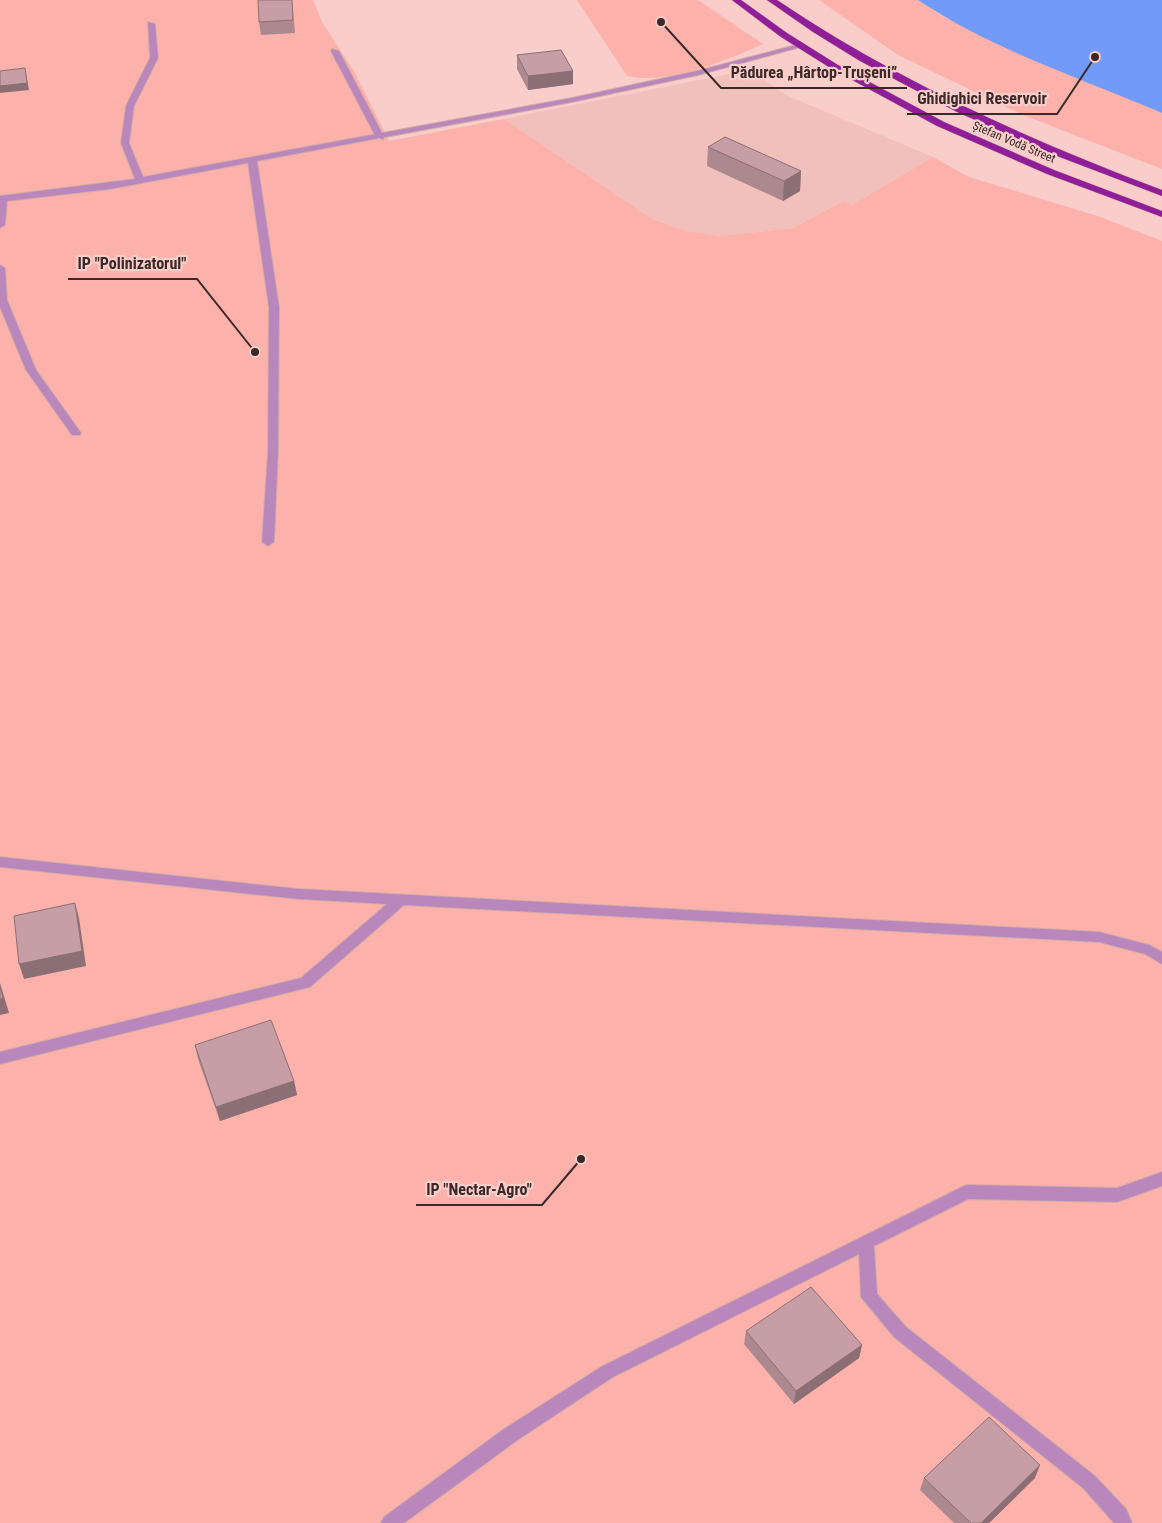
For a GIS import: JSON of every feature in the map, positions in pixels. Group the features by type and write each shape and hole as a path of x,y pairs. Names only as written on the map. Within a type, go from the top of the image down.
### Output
{"highway":[{"name":"Ștefan Vodă Street","path":"736,0 800,46 919,114 1001,151 1162,214"},
{"path":"771,0 902,82 1024,138 1162,193"}],"street":[{"path":"140,180 125,143 130,106 154,58 151,24"},
{"path":"0,225 1,199 140,180 380,137 572,100 698,73 800,46"},
{"path":"335,51 380,137"},
{"path":"252,160 274,307 273,452 268,542"},
{"path":"0,268 2,300 31,370 76,433"},
{"path":"0,862 298,894 399,901 1099,937 1150,950 1162,959"},
{"path":"0,1058 305,983 399,901"},
{"path":"390,1523 510,1435 607,1372 967,1192 1117,1195 1162,1179"},
{"path":"866,1243 869,1297 900,1332 1089,1482 1120,1515 1123,1523"}],"shaded area":[{"path":"0,0 313,0 322,22 355,73 389,141 504,119 652,219 686,231 721,236 793,228 843,201 852,205 933,157 969,177 1098,216 1162,241 1162,1523 0,1523"},
{"path":"577,0 698,0 763,44 696,70 660,77 643,78 627,76"},
{"path":"819,0 918,0 942,16 1162,113 1162,169 1023,115 898,55"},
{"path":"749,70 788,96 933,157 852,205 842,201 793,228 721,236 686,231 652,219 504,119"}],"water":[{"path":"918,0 1162,0 1162,113 1037,62 976,34"}],"building":[{"path":"258,0 292,0 293,20 259,22"},
{"path":"561,50 573,71 528,76 517,55"},
{"path":"25,68 27,83 0,86 0,71"},
{"path":"725,137 801,171 784,181 708,147"},
{"path":"75,903 82,951 19,964 14,916"},
{"path":"0,986 3,998 0,999"},
{"path":"271,1020 294,1081 216,1107 195,1045"},
{"path":"811,1287 862,1345 796,1391 746,1331"},
{"path":"989,1417 1040,1465 981,1523 971,1523 924,1478"}],"place":[{"name":"Pădurea „Hârtop-Trușeni”","path":"661,22"},
{"name":"Ghidighici Reservoir","path":"1095,57"},
{"name":"IP \"Polinizatorul\"","path":"255,352"},
{"name":"IP \"Nectar-Agro\"","path":"581,1159"}]}
